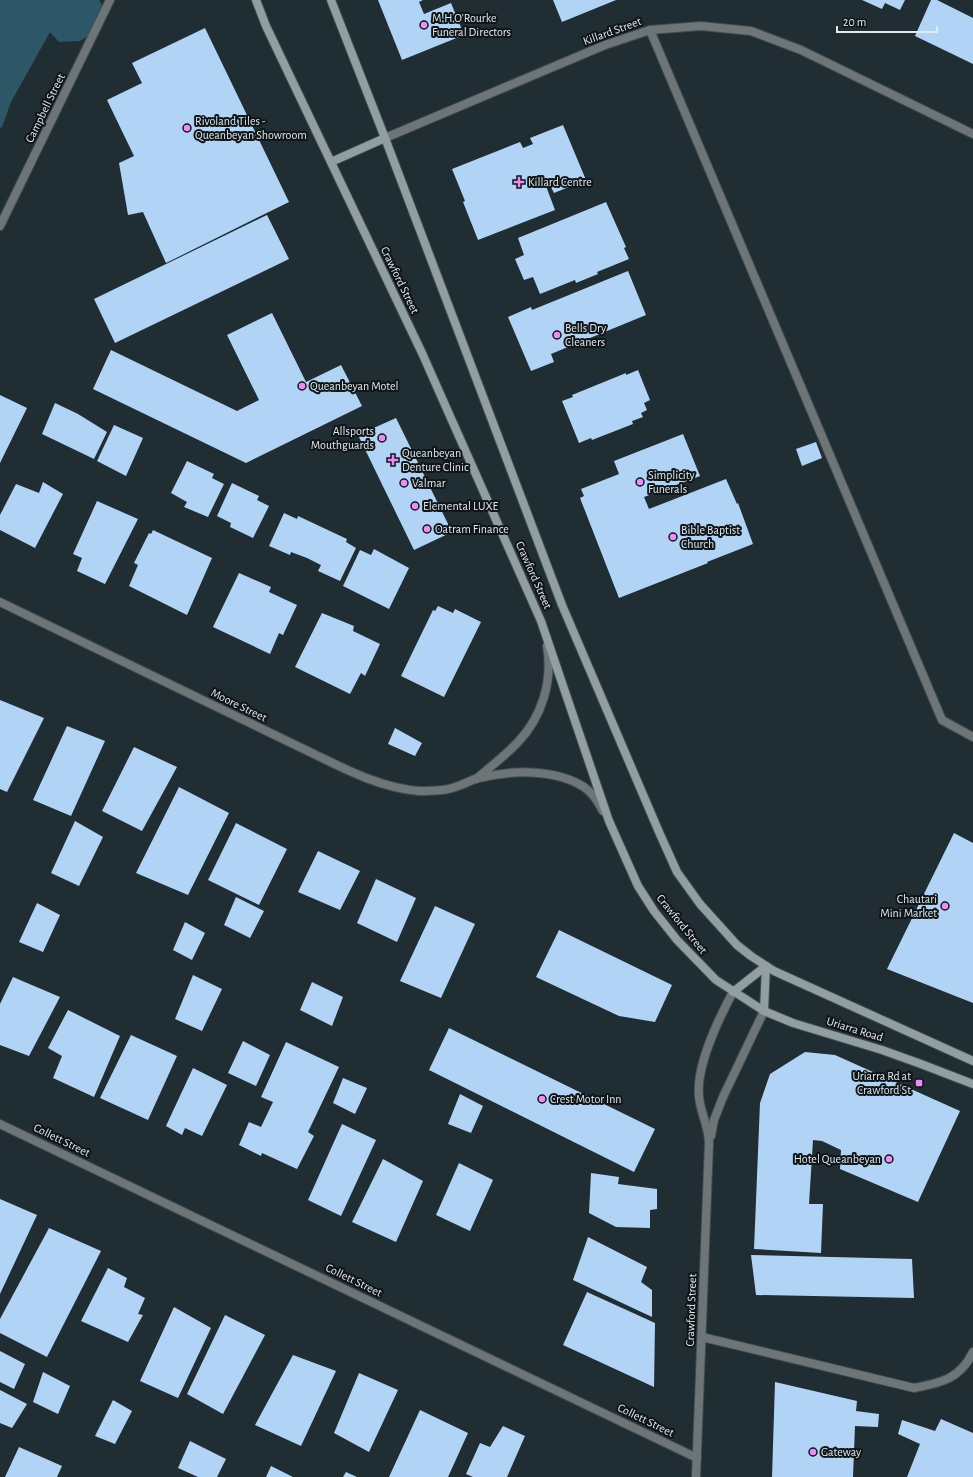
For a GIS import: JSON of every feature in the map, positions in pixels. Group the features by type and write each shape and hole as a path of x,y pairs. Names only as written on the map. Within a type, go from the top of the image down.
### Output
{"main road":[{"name":"Crawford Street","path":"256,0 266,26 422,353 541,621 609,821 635,880 654,911 677,940 706,971 733,992 766,966"},
{"name":"Crawford Street","path":"331,0 385,138 562,605 677,872 700,904 737,945 766,966"},
{"name":"Killard Street","path":"331,162 385,138"},
{"name":"Crawford Street","path":"764,1011 766,966"},
{"name":"Uriarra Road","path":"766,966 793,981 973,1061"},
{"name":"Uriarra Road","path":"733,992 764,1011 793,1023 915,1061 973,1084"}],"street":[{"name":"Campbell Street","path":"0,226 110,0"},
{"name":"Killard Street","path":"385,138 605,45 650,30 701,26 751,31 801,50 973,134"},
{"path":"650,30 942,720 973,737"},
{"name":"Moore Street","path":"0,602 356,774 389,786 420,791 452,788 475,779 532,772 562,778 585,788 596,799 609,821"},
{"name":"Moore Street","path":"475,779 517,743 529,728 541,708 546,694 549,667 549,656 541,621"},
{"name":"Crawford Street","path":"696,1477 709,1143 708,1131 701,1109 699,1086 708,1048 733,992"},
{"name":"Crawford Street","path":"709,1143 714,1120 723,1097 764,1011"},
{"name":"Collett Street","path":"0,1124 697,1458"},
{"path":"702,1337 914,1388 938,1384 957,1373 970,1358 973,1352"}],"shaded area":[{"path":"0,0 99,0 102,5 91,34 80,41 59,42 50,32 11,102 2,127 0,128"}],"building":[{"name":"M.H.O'Rourke Funeral Directors","path":"378,0 423,0 419,2 424,14 451,3 464,35 402,60"},
{"path":"553,0 616,0 562,22"},
{"path":"862,0 905,0 900,10 885,3 882,9"},
{"path":"931,0 937,0 973,18 973,64 915,36"},
{"name":"Rivoland Tiles - Queanbeyan Showroom","path":"205,28 289,202 166,263 143,212 128,215 119,163 134,156 107,100 142,83 132,63"},
{"name":"Killard Centre","path":"563,125 586,180 554,193 550,185 546,186 555,210 478,240 463,202 465,201 452,169 520,142 523,148 533,144 530,138"},
{"path":"606,202 626,247 624,248 629,259 597,272 598,274 576,283 575,280 540,294 533,277 524,280 515,259 524,255 518,238"},
{"path":"267,215 289,259 115,343 94,299"},
{"name":"Bells Dry Cleaners","path":"628,271 646,315 551,354 554,362 531,371 508,317 531,307 532,310"},
{"name":"Queanbeyan Motel","path":"272,313 306,382 341,365 362,406 246,463 93,389 111,350 237,411 259,400 227,335"},
{"path":"638,370 650,400 644,403 647,410 641,413 643,417 632,421 633,424 592,440 591,438 579,443 562,401 573,397 572,395 626,373 626,375"},
{"path":"0,395 27,408 0,463"},
{"path":"55,403 78,414 107,432 94,459 42,434"},
{"path":"396,418 452,532 414,550 358,435"},
{"path":"114,425 143,438 126,476 97,461"},
{"name":"Bible Baptist Church","path":"683,434 700,476 644,497 649,509 726,479 737,504 738,503 753,544 619,598 580,498 584,496 581,489 619,474 614,461"},
{"path":"816,442 822,458 802,466 796,449"},
{"path":"187,461 214,474 212,478 224,484 208,517 184,507 187,502 171,493"},
{"path":"43,482 63,494 35,548 0,530 0,515 16,484 39,493"},
{"path":"232,483 259,496 257,500 269,506 253,538 230,527 231,523 217,516"},
{"path":"97,501 138,519 105,584 77,571 82,558 73,554"},
{"path":"284,513 297,519 298,516 347,539 346,542 356,548 340,581 318,571 321,565 307,558 291,552 290,555 269,546"},
{"path":"153,530 212,558 187,615 129,586 138,565 134,563 149,533 151,534"},
{"path":"374,549 409,568 389,609 343,586 360,550 371,555"},
{"path":"239,573 271,587 269,592 297,605 283,635 279,633 270,654 213,627"},
{"path":"438,606 453,613 455,609 481,622 444,697 401,676 433,610 435,611"},
{"path":"322,613 354,626 353,631 380,644 365,676 361,673 350,694 295,667"},
{"path":"0,700 44,718 7,792 0,789"},
{"path":"67,726 105,741 71,816 33,800"},
{"path":"395,728 422,743 415,756 388,744"},
{"path":"134,747 177,767 142,831 102,811"},
{"path":"179,787 229,813 188,895 136,873"},
{"path":"75,821 103,837 79,886 51,873"},
{"path":"236,823 287,849 259,905 208,880"},
{"name":"Chautari Mini Market","path":"954,833 973,843 973,1003 887,969"},
{"path":"318,851 360,871 340,910 298,892"},
{"path":"376,879 416,898 397,942 357,923"},
{"path":"236,897 264,911 250,938 224,925"},
{"path":"37,903 60,915 43,952 19,942"},
{"path":"435,906 475,924 441,998 400,981"},
{"path":"185,922 205,933 192,960 173,950"},
{"path":"559,930 672,985 655,1022 619,1016 536,977"},
{"path":"193,975 222,989 202,1031 175,1019"},
{"path":"13,977 60,997 29,1056 0,1045 0,1004"},
{"path":"312,982 343,997 332,1026 300,1010"},
{"path":"68,1010 120,1036 94,1097 53,1078 62,1056 48,1048"},
{"name":"Crest Motor Inn","path":"449,1028 655,1129 634,1172 429,1070"},
{"path":"131,1035 177,1056 148,1120 100,1098"},
{"path":"243,1041 270,1055 256,1086 228,1073"},
{"path":"286,1042 339,1067 308,1132 314,1136 297,1169 262,1153 261,1156 239,1145 249,1122 261,1127 273,1102 261,1097"},
{"name":"Hotel Queanbeyan","path":"805,1052 835,1055 960,1111 918,1202 840,1169 841,1150 822,1141 813,1140 809,1204 823,1204 821,1253 754,1249 760,1103 770,1074"},
{"path":"193,1068 227,1085 202,1136 185,1128 182,1135 166,1126"},
{"path":"343,1078 367,1088 355,1114 333,1103"},
{"path":"460,1094 483,1106 471,1133 448,1124"},
{"path":"342,1124 376,1140 341,1216 308,1200"},
{"path":"383,1159 423,1181 396,1242 352,1222"},
{"path":"459,1163 493,1180 470,1231 436,1215"},
{"path":"591,1173 619,1177 618,1184 657,1189 657,1209 650,1210 650,1228 616,1227 589,1213"},
{"path":"0,1199 37,1215 0,1294"},
{"path":"49,1228 101,1251 47,1357 0,1333 0,1319"},
{"path":"588,1237 647,1267 641,1282 652,1290 652,1317 573,1280"},
{"path":"751,1255 912,1259 914,1298 756,1295"},
{"path":"108,1268 127,1278 124,1287 145,1298 138,1314 143,1315 128,1342 81,1321"},
{"path":"587,1292 655,1323 654,1387 563,1345"},
{"path":"174,1307 211,1328 178,1398 140,1381"},
{"path":"225,1315 265,1335 223,1414 187,1394"},
{"path":"0,1351 25,1364 14,1389 0,1382"},
{"path":"293,1355 336,1371 301,1446 255,1425"},
{"path":"43,1372 70,1386 58,1414 33,1402"},
{"path":"359,1373 398,1390 369,1452 334,1433"},
{"name":"Gateway","path":"775,1382 857,1401 856,1411 879,1414 878,1427 855,1426 853,1477 772,1477"},
{"path":"0,1390 27,1404 12,1428 0,1423"},
{"path":"113,1400 132,1411 115,1444 95,1436"},
{"path":"420,1410 468,1433 448,1477 389,1477"},
{"path":"941,1419 973,1433 973,1477 907,1477 920,1444 898,1434 902,1420 935,1431"},
{"path":"503,1426 525,1436 507,1477 473,1477 466,1474 480,1443 490,1447"},
{"path":"190,1441 226,1459 217,1477 198,1477 178,1468"},
{"path":"19,1447 62,1466 57,1477 5,1477"},
{"path":"271,1466 293,1477 266,1477"},
{"path":"346,1472 357,1477 343,1477"}],"place":[{"name":"M.H.O'Rourke Funeral Directors","path":"424,25"},
{"name":"Rivoland Tiles - Queanbeyan Showroom","path":"187,128"},
{"name":"Killard Centre","path":"519,182"},
{"name":"Bells Dry Cleaners","path":"557,335"},
{"name":"Queanbeyan Motel","path":"302,386"},
{"name":"Allsports Mouthguards","path":"382,438"},
{"name":"Queanbeyan Denture Clinic","path":"393,460"},
{"name":"Simplicity Funerals","path":"640,482"},
{"name":"Valmar","path":"404,483"},
{"name":"Elemental LUXE","path":"415,506"},
{"name":"Oatram Finance","path":"427,529"},
{"name":"Bible Baptist Church","path":"673,537"},
{"name":"Chautari Mini Market","path":"945,906"},
{"name":"Uriarra Rd at Crawford St","path":"919,1083"},
{"name":"Crest Motor Inn","path":"542,1099"},
{"name":"Hotel Queanbeyan","path":"889,1159"},
{"name":"Gateway","path":"813,1452"}]}
